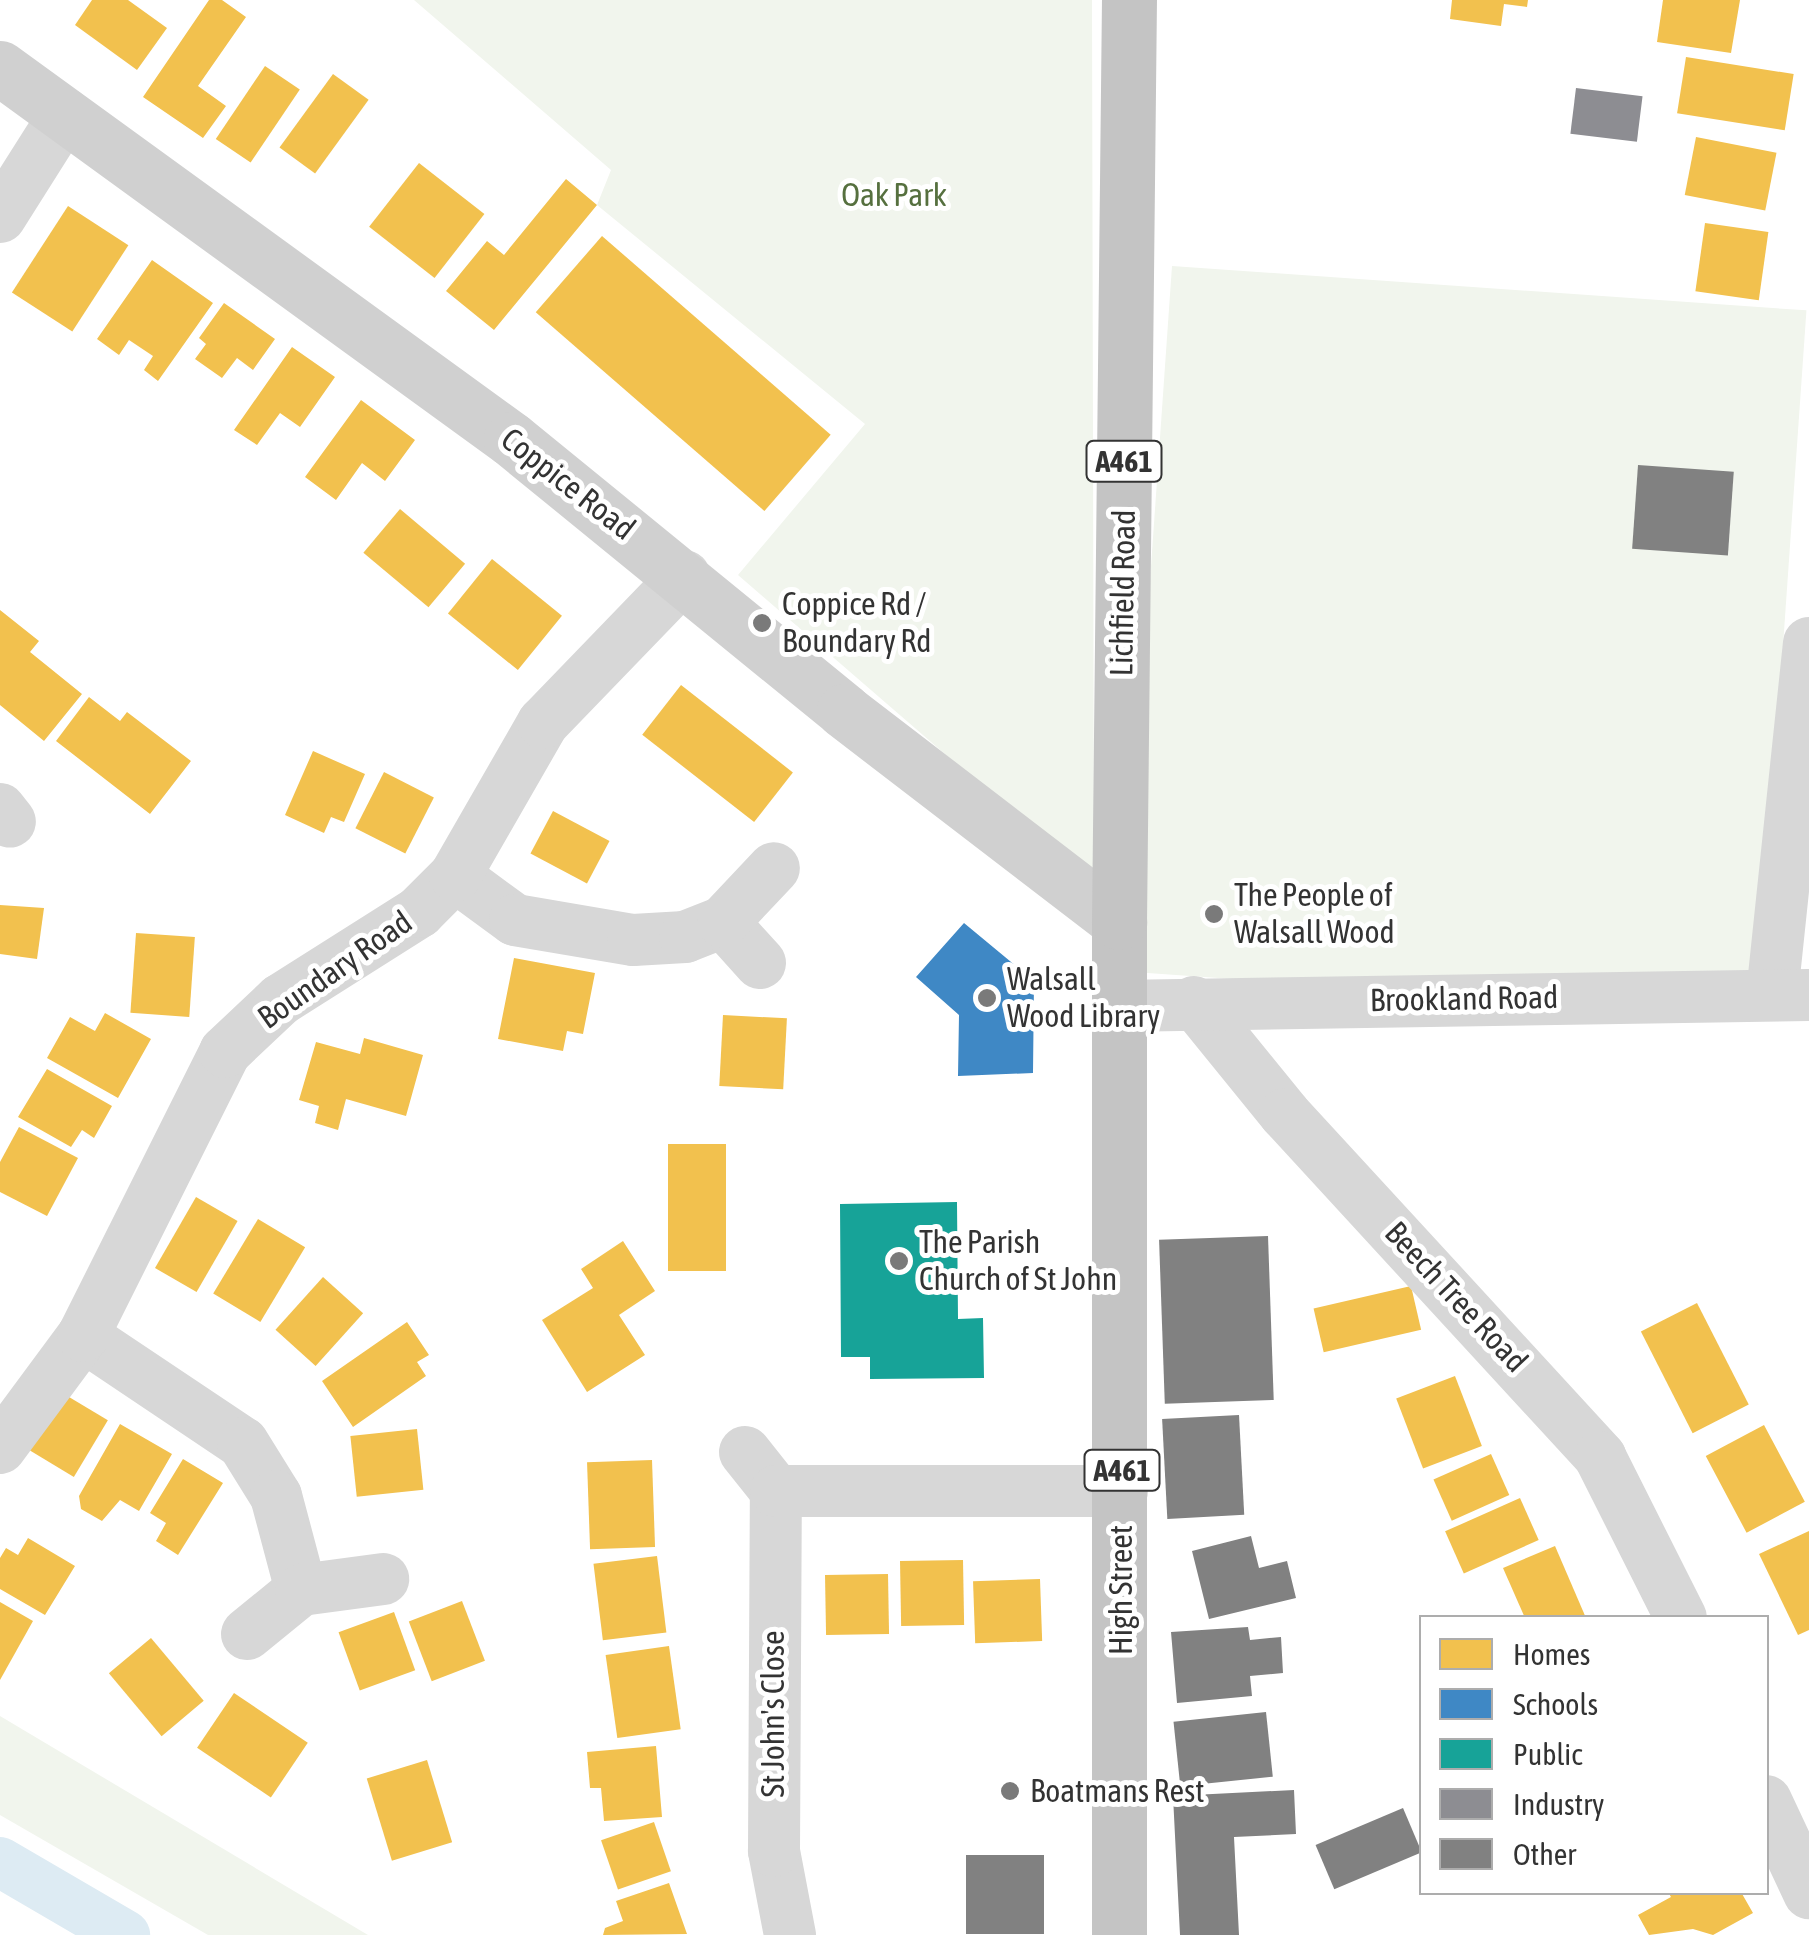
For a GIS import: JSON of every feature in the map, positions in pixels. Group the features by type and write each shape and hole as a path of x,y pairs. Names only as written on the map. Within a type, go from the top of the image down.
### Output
{"highway":[{"name":"Lichfield Road","path":"1119,1006 1129,0"},
{"name":"High Street","path":"1118,1935 1122,1492 1119,1006"}],"main road":[{"name":"Coppice Road","path":"0,68 496,428 685,576 859,723 1119,922"}],"street":[{"path":"0,216 65,114"},
{"name":"Boundary Road","path":"0,1448 83,1336 225,1052 280,1000 420,912 455,876 542,723 685,576"},
{"path":"1790,995 1809,644"},
{"path":"455,876 515,920 633,940 684,937 723,922 774,868"},
{"path":"723,922 760,963"},
{"name":"Brookland Road","path":"1119,1006 1790,995"},
{"name":"Beech Tree Road","path":"1194,1002 1285,1114 1600,1457 1680,1615"},
{"path":"83,1336 243,1443 276,1496 301,1590"},
{"name":"St John's Close","path":"790,1935 774,1851 760,1472 1122,1492"},
{"path":"247,1634 301,1590 383,1579"},
{"path":"1769,1807 1809,1893"}],"green space":[{"name":"Oak Park","path":"414,0 1092,0 1094,883 738,575 865,424 597,205 611,170"},
{"path":"1172,266 1806,310 1757,1016 1123,971"},
{"path":"0,1716 368,1935 208,1935 0,1815"}],"building: Homes":[{"path":"92,0 128,0 167,28 137,70 75,25"},
{"path":"209,0 222,0 246,17 198,86 226,106 203,138 143,97"},
{"path":"1452,0 1528,0 1527,7 1504,4 1501,26 1450,19"},
{"path":"1663,0 1740,0 1731,53 1657,42"},
{"path":"1686,57 1794,74 1785,130 1677,113"},
{"path":"265,66 300,89 251,162 216,139"},
{"path":"333,74 369,100 315,173 280,148"},
{"path":"1696,137 1776,153 1765,211 1685,195"},
{"path":"419,163 484,214 435,278 369,227"},
{"path":"566,179 597,205 494,330 446,291 487,241 504,255"},
{"path":"68,206 128,245 72,332 12,292"},
{"path":"1705,223 1768,232 1759,300 1695,291"},
{"path":"602,236 831,435 764,511 536,312"},
{"path":"152,260 213,303 158,381 144,370 153,356 129,340 119,355 97,339"},
{"path":"224,303 275,339 253,370 237,358 222,378 195,359 206,344 199,338"},
{"path":"292,347 335,377 300,427 280,413 257,445 234,430"},
{"path":"361,400 415,440 385,481 362,463 336,500 305,477"},
{"path":"400,509 465,564 428,607 363,553"},
{"path":"492,559 562,616 518,670 448,613"},
{"path":"0,610 39,641 30,652 82,694 44,741 0,705"},
{"path":"681,685 793,772 754,822 642,735"},
{"path":"89,697 120,721 127,712 191,761 150,814 56,741"},
{"path":"313,751 365,774 344,822 331,817 324,833 285,815"},
{"path":"384,772 434,797 405,854 355,828"},
{"path":"553,811 610,841 587,883 530,853"},
{"path":"0,905 44,908 37,959 0,954"},
{"path":"136,933 195,937 189,1017 130,1013"},
{"path":"514,958 595,973 583,1034 567,1031 563,1051 498,1039"},
{"path":"105,1013 151,1039 118,1098 47,1058 70,1017 95,1031"},
{"path":"723,1015 787,1018 783,1089 719,1086"},
{"path":"364,1038 423,1055 406,1116 346,1099 338,1130 315,1123 319,1106 299,1100 316,1042 360,1054"},
{"path":"47,1069 112,1106 94,1138 82,1130 71,1147 18,1117"},
{"path":"19,1127 78,1158 47,1216 0,1192 0,1162"},
{"path":"668,1144 726,1144 726,1271 668,1271"},
{"path":"196,1197 238,1221 197,1292 155,1268"},
{"path":"258,1219 305,1247 260,1322 213,1294"},
{"path":"623,1241 655,1291 619,1315 645,1355 587,1392 542,1320 593,1288 581,1269"},
{"path":"323,1277 363,1313 316,1366 275,1330"},
{"path":"1411,1286 1421,1330 1324,1352 1314,1308"},
{"path":"1697,1303 1749,1405 1693,1433 1641,1332"},
{"path":"407,1322 429,1355 417,1362 426,1376 353,1427 322,1381"},
{"path":"1455,1376 1482,1446 1423,1469 1396,1399"},
{"path":"59,1391 108,1420 74,1477 25,1448"},
{"path":"120,1424 172,1454 139,1511 120,1500 102,1521 81,1509 79,1496"},
{"path":"1764,1425 1805,1502 1747,1533 1706,1456"},
{"path":"417,1429 423,1490 357,1497 350,1436"},
{"path":"1491,1454 1509,1495 1452,1521 1433,1480"},
{"path":"183,1459 223,1483 178,1555 156,1541 166,1523 150,1513"},
{"path":"652,1460 655,1547 590,1549 587,1462"},
{"path":"1520,1498 1539,1540 1464,1573 1445,1531"},
{"path":"1809,1531 1809,1630 1798,1635 1759,1554"},
{"path":"28,1538 75,1566 45,1615 0,1589 0,1558 6,1548 18,1555"},
{"path":"1555,1546 1585,1615 1524,1615 1503,1568"},
{"path":"657,1556 666,1632 603,1640 593,1564"},
{"path":"963,1560 964,1625 901,1626 900,1561"},
{"path":"888,1574 889,1634 826,1635 825,1575"},
{"path":"1040,1579 1042,1641 975,1643 973,1581"},
{"path":"462,1601 485,1661 432,1681 409,1621"},
{"path":"0,1602 33,1621 0,1680"},
{"path":"394,1612 415,1670 360,1690 339,1632"},
{"path":"151,1638 204,1701 162,1736 109,1673"},
{"path":"669,1646 681,1729 617,1738 606,1655"},
{"path":"234,1693 308,1743 271,1797 197,1748"},
{"path":"656,1746 662,1817 604,1821 601,1788 590,1788 587,1752"},
{"path":"427,1760 452,1842 392,1861 367,1778"},
{"path":"654,1822 671,1871 618,1889 601,1840"},
{"path":"669,1883 687,1934 603,1935 605,1928 623,1921 616,1901"},
{"path":"1743,1895 1753,1913 1713,1935 1693,1929 1649,1935 1638,1915 1671,1897"}],"building: Schools":[{"name":"Walsall Wood Library","path":"964,923 1034,981 1033,1073 958,1076 959,1015 916,977"}],"building: Public":[{"name":"The Parish Church of St John","path":"957,1202 958,1319 983,1318 984,1378 870,1379 870,1357 841,1357 840,1204"}],"building: Industry":[{"path":"1576,88 1643,96 1637,142 1570,134"}],"building: Other":[{"path":"1638,465 1734,472 1728,555 1632,549"},
{"path":"1268,1236 1274,1400 1165,1404 1159,1240"},
{"path":"1239,1415 1244,1515 1167,1519 1162,1419"},
{"path":"1251,1536 1259,1568 1287,1561 1296,1598 1209,1619 1192,1551"},
{"path":"1248,1627 1250,1640 1281,1637 1283,1673 1250,1676 1252,1696 1177,1703 1171,1632"},
{"path":"1266,1712 1273,1777 1180,1786 1174,1722"},
{"path":"1294,1790 1296,1834 1234,1837 1239,1935 1180,1935 1173,1796"},
{"path":"1403,1808 1419,1853 1334,1889 1316,1845"},
{"path":"966,1855 1044,1855 1044,1934 966,1934"}],"waterway":[{"path":"0,1862 125,1935"}],"place":[{"name":"Coppice Rd / Boundary Rd","path":"762,623"},
{"name":"The People of Walsall Wood","path":"1214,914"},
{"name":"Walsall Wood Library","path":"987,998"},
{"name":"The Parish Church of St John","path":"899,1261"},
{"name":"Boatmans Rest","path":"1010,1791"}]}
